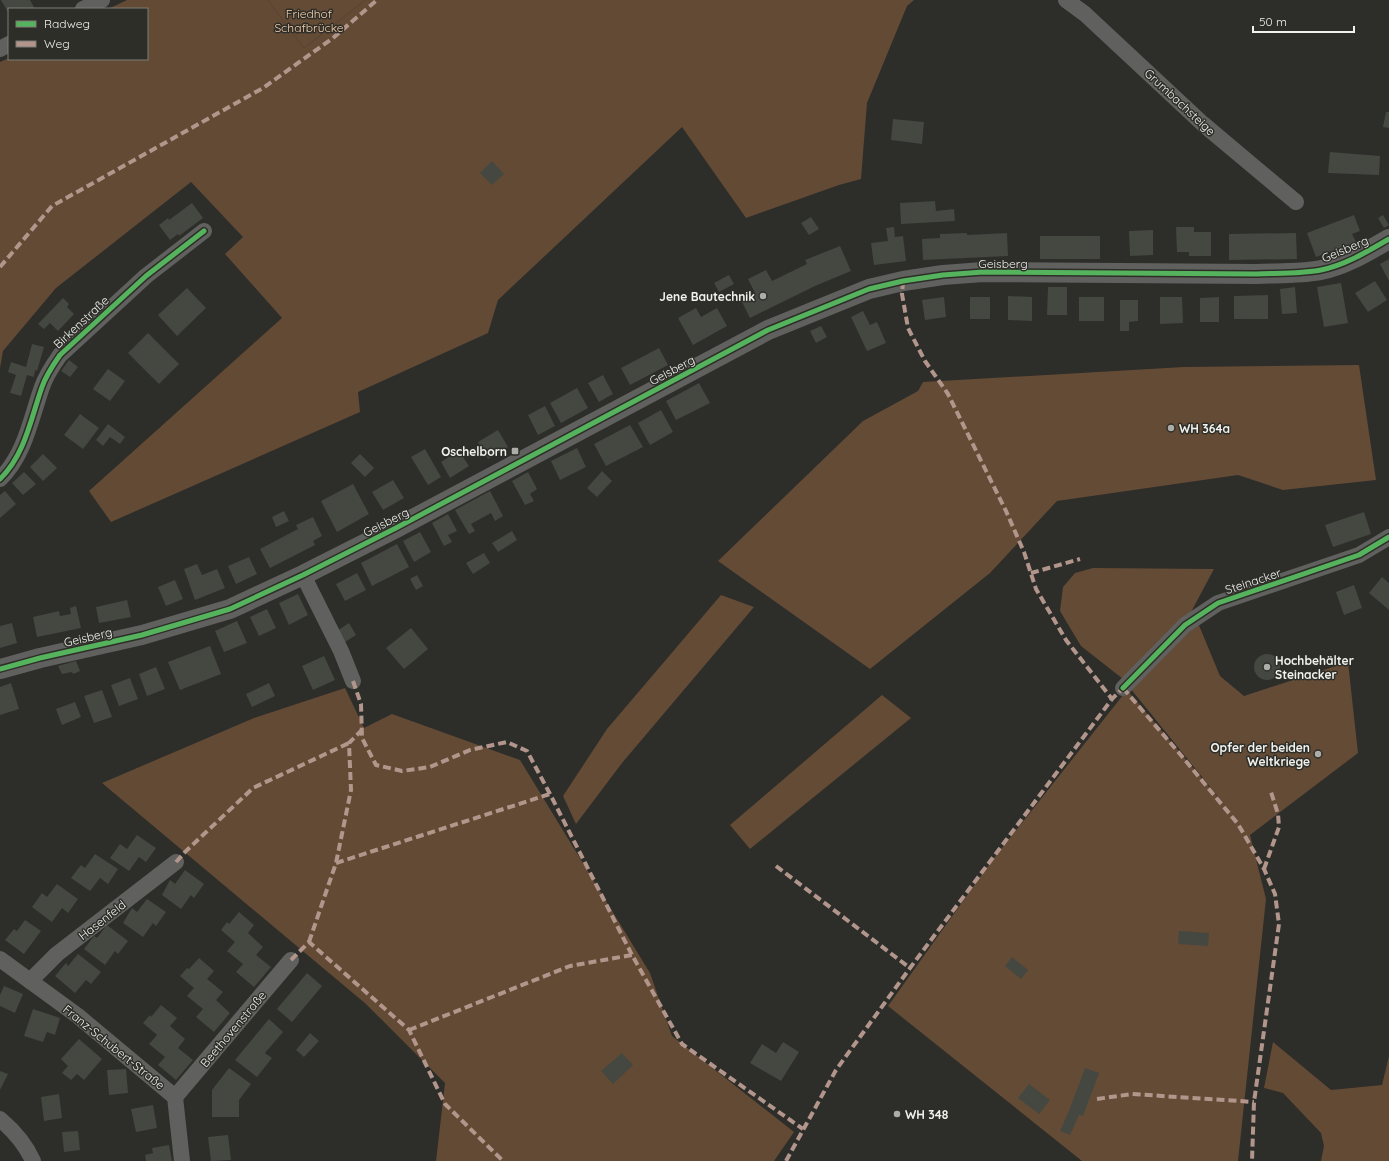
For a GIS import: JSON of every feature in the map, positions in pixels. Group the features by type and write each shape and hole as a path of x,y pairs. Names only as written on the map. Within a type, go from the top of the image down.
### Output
{"street":[{"path":"86,8 102,0"},
{"name":"Grumbachsteige","path":"1066,0 1085,14 1203,124 1296,202"},
{"name":"Birkenstraße","path":"0,479 8,471 20,452 42,386 51,368 60,355 146,276 204,231"},
{"name":"Geisberg","path":"0,669 156,631 230,609 303,576 396,528 768,330 869,289 903,281 943,275 983,272 1293,273 1321,270 1341,264 1364,254 1389,239"},
{"name":"Steinacker","path":"1123,688 1185,625 1218,603 1360,555 1389,537"},
{"path":"303,576 341,651 353,681"},
{"name":"Hasenfeld","path":"30,981 58,954 176,862"},
{"name":"Franz-Schubert-Straße","path":"0,959 78,1016 175,1097 182,1161"},
{"name":"Beethovenstraße","path":"175,1097 291,960"},
{"path":"0,1119 7,1125 29,1152 33,1161"}],"green space":[{"name":"Friedhof Schafbrücke","path":"268,0 365,0 304,48"},
{"path":"1359,365 1376,480 1283,490 1238,475 1057,501 990,573 870,669 718,561 863,421 918,391 923,382 1184,367"},
{"path":"1093,568 1214,569 1191,612 1123,679 1081,646 1060,611 1063,587 1075,573"},
{"path":"721,595 754,607 622,763 576,824 563,796 607,729"},
{"path":"1198,623 1220,676 1244,696 1348,662 1358,753 1250,835 1266,899 1238,1161 1082,1161 888,1006 991,862 1127,690 1228,809 1130,688"},
{"path":"882,695 911,718 750,849 730,825"}],"shaded area":[{"path":"127,0 268,0 304,48 365,0 914,0 907,6 867,103 861,179 839,185 746,218 682,127 498,300 488,333 358,392 360,412 111,522 89,491 282,318 225,254 243,237 191,182 56,288 3,351 0,368 0,62 8,58 8,60 148,60 148,8 110,8"},
{"path":"345,688 364,728 392,714 520,760 650,973 672,1036 794,1132 774,1161 436,1161 445,1083 366,1004 102,783 254,718"},
{"path":"1273,1042 1331,1090 1382,1085 1389,1056 1389,1161 1321,1161 1324,1146 1321,1133 1283,1093 1264,1088"}],"building":[{"path":"1,0 30,0 34,8 8,8 8,12"},
{"path":"1386,112 1389,112 1389,128 1383,127"},
{"path":"893,119 924,122 922,144 891,140"},
{"path":"1330,152 1380,156 1379,175 1328,173"},
{"path":"492,161 504,174 492,185 480,173"},
{"path":"935,201 936,211 954,209 955,221 901,224 900,203"},
{"path":"192,203 203,218 179,236 178,234 170,240 159,225 168,218 169,220"},
{"path":"1354,215 1360,231 1352,234 1356,242 1316,257 1307,233"},
{"path":"1383,215 1389,225 1384,228 1378,218"},
{"path":"811,217 819,229 809,235 801,223"},
{"path":"894,227 895,237 903,236 906,261 874,265 871,243 888,241 886,228"},
{"path":"1176,227 1194,227 1194,232 1211,232 1211,256 1189,256 1189,252 1177,252"},
{"path":"1153,230 1153,255 1130,256 1129,231"},
{"path":"967,233 967,235 1007,233 1008,256 923,260 922,239 940,238 940,234"},
{"path":"1296,233 1297,259 1229,260 1229,234"},
{"path":"1040,236 1100,236 1100,259 1040,259"},
{"path":"840,246 851,271 815,286 750,318 741,300 755,293 748,279 766,270 772,281 807,264 805,260"},
{"path":"1389,259 1389,281 1380,264"},
{"path":"729,275 734,284 719,292 714,283"},
{"path":"1375,281 1387,300 1368,312 1355,293"},
{"path":"1341,283 1348,323 1324,327 1317,287"},
{"path":"1048,287 1067,287 1067,315 1047,315"},
{"path":"1295,287 1297,313 1282,314 1280,289"},
{"path":"187,288 206,308 177,336 158,315"},
{"path":"1268,295 1268,319 1234,319 1234,296"},
{"path":"1008,296 1032,297 1032,321 1008,320"},
{"path":"944,297 946,317 925,320 922,300"},
{"path":"970,297 990,297 990,319 970,319"},
{"path":"1079,297 1104,297 1104,321 1079,321"},
{"path":"1160,297 1182,297 1183,323 1160,324"},
{"path":"1219,297 1219,322 1200,322 1200,298"},
{"path":"63,298 69,304 67,307 74,314 58,331 50,323 44,329 38,324"},
{"path":"1120,300 1138,300 1138,321 1129,322 1129,331 1120,331"},
{"path":"696,308 701,317 717,308 727,326 693,345 678,318"},
{"path":"863,311 870,325 877,322 886,343 867,351 851,317"},
{"path":"821,326 827,337 816,343 810,331"},
{"path":"148,333 179,364 159,384 128,353"},
{"path":"32,344 44,347 37,371 35,370 34,377 27,375 21,396 10,393 16,375 8,372 11,362 26,367"},
{"path":"659,348 668,365 630,385 621,368"},
{"path":"69,360 78,367 70,377 61,371"},
{"path":"108,369 125,381 110,401 93,389"},
{"path":"603,375 613,394 599,402 588,383"},
{"path":"699,383 710,403 676,420 666,401"},
{"path":"577,388 588,408 561,423 550,403"},
{"path":"545,406 555,426 538,435 528,415"},
{"path":"661,410 673,432 650,445 638,423"},
{"path":"80,414 99,428 83,449 64,435"},
{"path":"108,424 125,437 120,444 110,437 103,446 96,440"},
{"path":"630,425 643,447 606,466 594,444"},
{"path":"498,430 508,447 488,459 478,442"},
{"path":"577,448 586,467 560,480 551,461"},
{"path":"425,449 441,477 428,485 411,457"},
{"path":"459,451 469,466 450,478 441,462"},
{"path":"43,454 57,468 43,481 30,467"},
{"path":"360,454 374,468 365,477 351,463"},
{"path":"602,471 612,481 597,497 587,488"},
{"path":"24,472 36,484 23,495 12,483"},
{"path":"528,472 537,489 530,494 534,501 525,505 512,481"},
{"path":"393,480 404,498 383,510 372,492"},
{"path":"353,484 369,514 337,532 321,501"},
{"path":"5,491 16,504 0,518 0,495"},
{"path":"490,491 503,516 495,521 491,513 471,524 475,531 469,534 455,510"},
{"path":"284,511 289,521 276,527 272,517"},
{"path":"1364,512 1371,534 1333,547 1325,525"},
{"path":"448,514 457,531 448,535 452,542 444,546 432,523"},
{"path":"313,517 322,536 313,541 315,545 270,568 260,549 298,529 296,525"},
{"path":"512,531 517,540 498,552 492,543"},
{"path":"420,532 431,552 414,562 403,541"},
{"path":"397,544 409,567 372,586 361,563"},
{"path":"484,553 490,563 473,574 466,563"},
{"path":"249,557 257,574 236,584 228,566"},
{"path":"197,564 202,575 217,569 225,588 195,600 184,569"},
{"path":"357,573 366,590 345,601 336,584"},
{"path":"417,575 423,586 416,590 410,579"},
{"path":"1382,577 1389,583 1389,610 1369,593"},
{"path":"175,580 183,599 166,606 158,587"},
{"path":"1354,585 1362,608 1344,615 1336,592"},
{"path":"298,594 308,615 289,625 279,603"},
{"path":"127,600 131,617 99,623 96,607"},
{"path":"76,606 81,628 37,637 33,617 59,611 60,616 71,614 70,608"},
{"path":"267,609 276,628 259,636 250,617"},
{"path":"237,621 247,643 224,652 215,631"},
{"path":"12,623 17,643 0,648 0,626"},
{"path":"349,623 356,635 345,642 337,631"},
{"path":"411,628 428,649 404,669 386,648"},
{"path":"210,646 221,674 180,690 168,662"},
{"name":"Hochbehälter Steinacker","path":"1267,654 1276,658 1280,667 1276,676 1267,680 1258,676 1254,667 1258,658"},
{"path":"324,656 335,680 313,690 302,666"},
{"path":"76,661 80,671 73,674 72,672 62,674 58,666"},
{"path":"156,667 165,689 147,696 139,674"},
{"path":"130,678 138,699 119,706 111,685"},
{"path":"11,683 19,709 0,715 0,687"},
{"path":"269,683 275,696 252,707 246,694"},
{"path":"102,690 112,717 94,723 84,696"},
{"path":"75,702 81,717 62,725 56,709"},
{"path":"137,835 156,848 146,862 139,857 129,871 110,858 120,844 127,849"},
{"path":"95,854 118,869 108,884 100,878 90,891 71,878 81,865 85,868"},
{"path":"185,870 204,884 194,898 191,895 181,909 162,895 170,880 175,884"},
{"path":"57,884 78,899 68,913 62,908 52,922 32,907 42,893 47,897"},
{"path":"147,899 166,912 156,926 153,923 143,937 123,923 132,908 137,912"},
{"path":"239,912 254,925 248,933 263,947 256,955 271,967 254,987 236,972 243,964 227,951 235,942 221,930 227,922 229,924"},
{"path":"25,920 41,931 24,954 5,940 14,929 17,931"},
{"path":"107,925 128,941 118,954 115,951 105,965 84,949 94,936 97,938"},
{"path":"1179,931 1209,933 1208,946 1178,944"},
{"path":"78,954 101,972 91,984 86,980 75,993 55,976 66,963 68,966"},
{"path":"1012,957 1028,970 1021,979 1005,966"},
{"path":"199,958 214,971 207,979 223,992 216,1000 230,1013 214,1032 196,1017 203,1009 187,996 194,988 180,976"},
{"path":"307,973 322,986 292,1022 277,1009"},
{"path":"4,986 23,994 15,1013 0,1006 0,995"},
{"path":"161,1005 177,1018 170,1026 185,1039 178,1048 193,1060 176,1080 158,1065 165,1057 149,1044 157,1035 143,1023 150,1015 151,1017"},
{"path":"33,1009 60,1018 55,1035 47,1032 43,1042 24,1036"},
{"path":"269,1019 283,1032 265,1053 272,1058 257,1077 235,1060"},
{"path":"310,1033 319,1041 304,1057 296,1050"},
{"path":"79,1039 102,1059 84,1080 77,1074 71,1080 62,1073 68,1066 61,1059"},
{"path":"783,1042 799,1052 781,1081 750,1063 762,1044 776,1053"},
{"path":"622,1053 633,1065 613,1084 601,1071"},
{"path":"229,1068 251,1084 239,1100 239,1117 212,1117 212,1090"},
{"path":"1085,1068 1099,1073 1083,1116 1079,1115 1070,1135 1060,1131"},
{"path":"126,1069 128,1093 109,1095 107,1070"},
{"path":"0,1071 8,1074 0,1090"},
{"path":"1029,1084 1050,1100 1039,1114 1018,1098"},
{"path":"59,1094 62,1118 44,1121 41,1097"},
{"path":"153,1105 157,1128 136,1132 131,1109"},
{"path":"78,1131 80,1150 64,1152 62,1132"},
{"path":"228,1135 231,1160 211,1161 208,1137"},
{"path":"169,1145 172,1161 146,1161 145,1155 153,1153 152,1148"}],"marked path":[{"path":"0,267 52,206 263,88 333,38 377,0"},
{"path":"903,281 902,294 908,328 925,361 948,394 1006,511 1024,552 1036,589 1066,640 1112,699"},
{"path":"1031,573 1080,559"},
{"path":"353,681 361,704 362,738 376,765 402,771 430,767 470,750 507,742 527,751 632,955 682,1044 803,1129"},
{"path":"786,1161 836,1070 910,968 1112,699 1126,685"},
{"path":"1123,688 1238,824 1264,869 1275,894 1279,924 1254,1102 1252,1161"},
{"path":"309,942 336,863 351,790 349,743 362,730"},
{"path":"176,862 253,788 349,743"},
{"path":"1264,869 1279,827 1278,814 1271,792"},
{"path":"336,863 550,794"},
{"path":"776,866 910,968"},
{"path":"291,960 309,942 409,1030 445,1104 503,1161"},
{"path":"409,1030 570,966 632,955"},
{"path":"1097,1099 1132,1094 1254,1102"}],"cycle path":[{"path":"0,479 16,459 26,436 44,383 50,370 60,355 146,276 204,231"},
{"path":"0,669 40,658 142,635 230,609 303,575 396,528 768,330 869,289 903,281 943,275 983,272 1256,274 1305,272 1321,270 1339,265 1389,239"},
{"path":"1123,688 1185,625 1218,603 1359,555 1389,537"}],"place":[{"name":"Jene Bautechnik","path":"763,296"},
{"name":"WH 364a","path":"1171,428"},
{"name":"Oschelborn","path":"515,451"},
{"name":"Hochbehälter Steinacker","path":"1267,667"},
{"name":"Opfer der beiden Weltkriege","path":"1318,754"},
{"name":"WH 348","path":"897,1114"}]}
